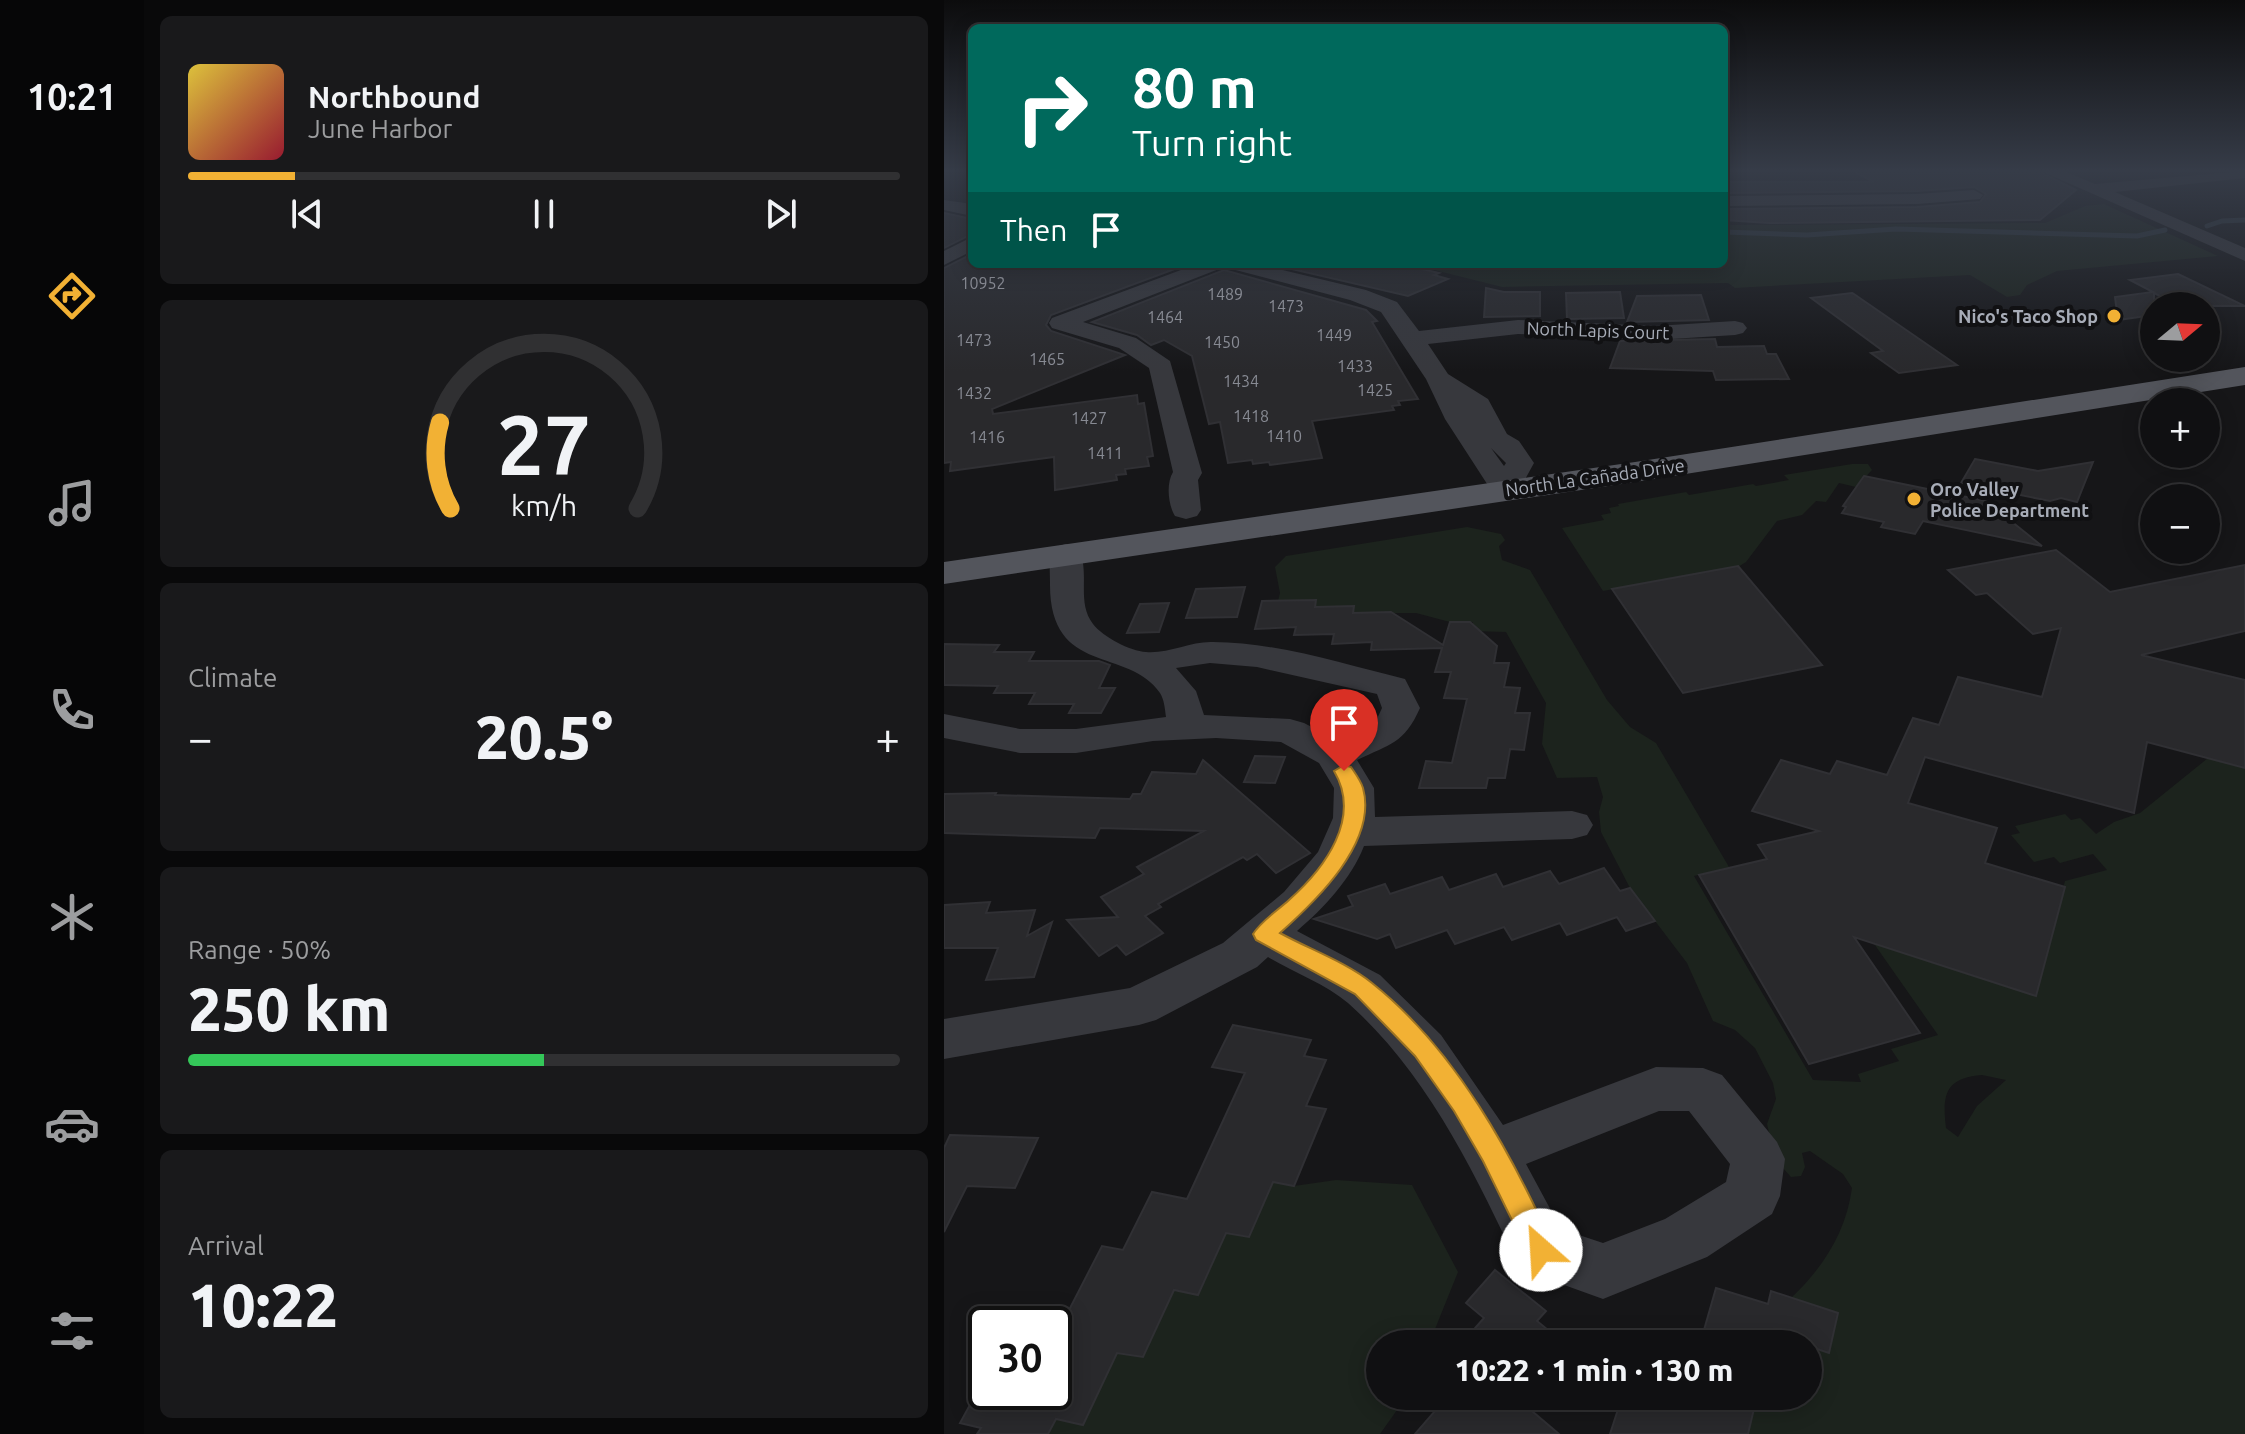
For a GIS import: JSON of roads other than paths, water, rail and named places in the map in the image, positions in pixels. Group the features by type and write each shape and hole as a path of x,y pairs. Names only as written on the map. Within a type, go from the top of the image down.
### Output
{"main road":[{"name":"North La Cañada Drive","path":"944,573 1066,554 1505,473 2245,354"},
{"name":"North La Cañada Drive","path":"944,544 1186,510 1505,473 2245,376"}],"street":[{"path":"2205,238 2245,255"},
{"path":"944,259 968,245"},
{"path":"1186,510 1183,479 1188,473 1166,376 1155,357 1133,345 1060,323 1205,268"},
{"path":"1248,268 1377,301 1398,315 1439,379 1446,398 1505,473"},
{"name":"North Lapis Court","path":"1413,339 1518,327 1655,333 1735,328"},
{"path":"1066,554 1069,613 1078,630 1097,647 1146,663 1177,688 1188,728"},
{"path":"1146,663 1210,652 1257,656 1392,687 1401,708 1392,728 1334,755"},
{"path":"944,726 1020,741 1076,741 1153,729 1290,731 1334,755 1354,788 1354,818 1337,859 1300,903 1240,955 1139,1006 944,1039"},
{"path":"1349,832 1572,825"},
{"path":"1264,934 1363,988 1423,1049 1463,1104 1492,1153 1541,1250 1603,1271 1686,1238 1752,1196 1758,1159 1703,1090 1656,1089 1492,1153"}],"place":[{"name":"Nico's Taco Shop","path":"2114,316"},
{"name":"Oro Valley Police Department","path":"1914,499"}]}
